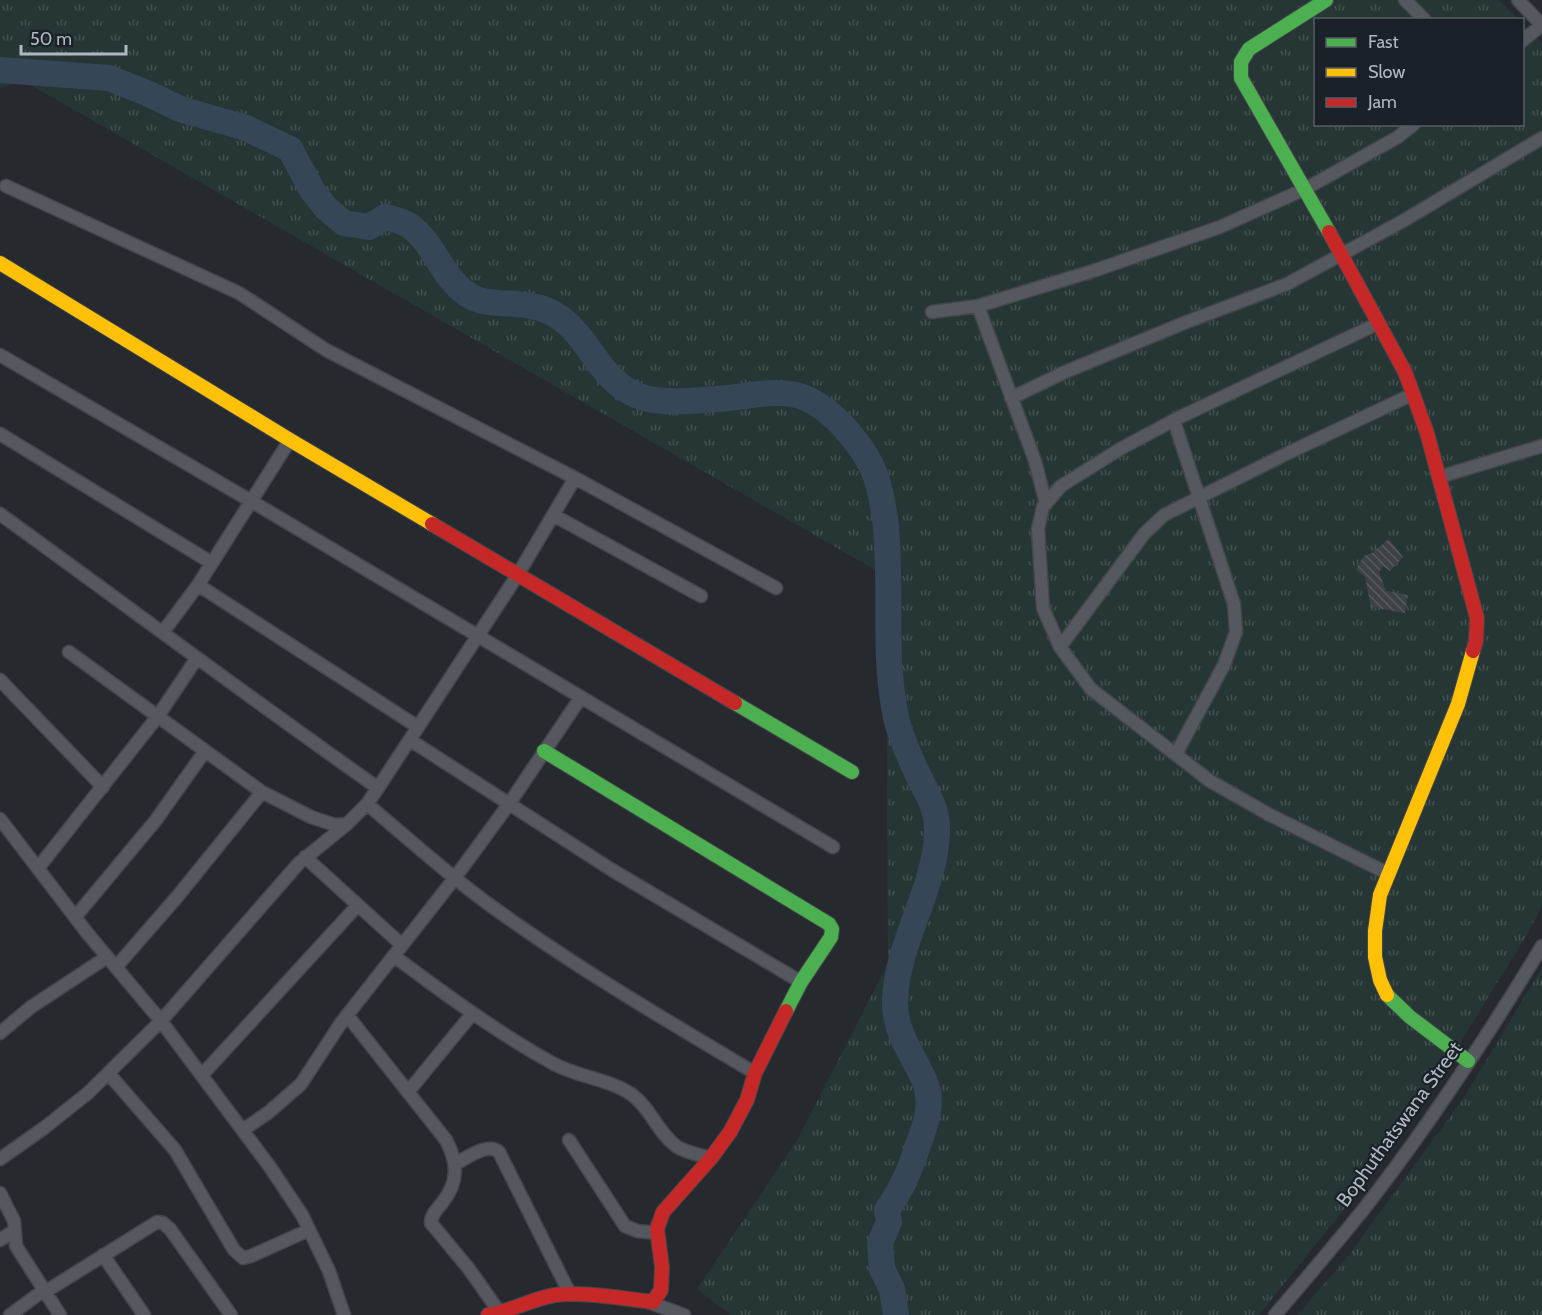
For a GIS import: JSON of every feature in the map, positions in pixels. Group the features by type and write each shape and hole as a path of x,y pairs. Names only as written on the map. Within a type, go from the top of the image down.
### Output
{"street":[{"path":"1326,0 1249,49 1241,62 1241,78 1305,189 1405,372 1427,433 1477,618 1476,641 1458,704 1380,895 1374,924 1376,962 1383,990 1397,1005 1468,1061"},
{"path":"1405,0 1423,18"},
{"path":"1518,0 1542,25 1524,39"},
{"path":"932,312 978,306 1096,270 1220,227 1305,189 1398,136 1411,126"},
{"path":"1011,398 1065,372 1173,327 1287,284 1342,256 1542,138"},
{"path":"6,186 239,293 326,350 575,478 776,588"},
{"path":"0,263 517,576 852,772"},
{"path":"978,306 1035,461 1046,504"},
{"path":"1379,323 1120,449 1061,486 1043,507 1038,530 1043,608 1060,648 1091,689 1210,781 1270,815 1389,874"},
{"path":"0,355 251,501 833,847"},
{"path":"1060,648 1144,534 1164,515 1413,394"},
{"path":"1174,421 1234,603 1236,632 1224,665 1176,754"},
{"path":"0,434 212,563"},
{"path":"163,632 198,585 290,440"},
{"path":"1439,477 1542,446"},
{"path":"0,1159 70,1107 108,1073 161,1021 285,877 367,804 517,576 575,478"},
{"path":"0,514 281,720 378,788"},
{"path":"553,515 701,596"},
{"path":"198,585 418,727"},
{"path":"69,652 262,792 311,817 335,825 347,824"},
{"path":"38,868 158,716 197,658"},
{"path":"2,686 103,787"},
{"path":"243,1130 269,1112 301,1084 324,1047 454,879 581,697"},
{"path":"410,740 612,870 801,982"},
{"path":"76,916 156,820 205,751"},
{"path":"544,751 832,927 831,938 801,982 755,1073 747,1100 730,1132 711,1158 663,1212 657,1233 662,1267 661,1290 653,1302 648,1302"},
{"path":"116,967 177,897 262,792"},
{"path":"367,804 454,879 501,914 603,983 755,1073"},
{"path":"0,819 107,957 161,1021 270,1167 302,1215 329,1271 340,1313"},
{"path":"305,857 402,945"},
{"path":"202,1075 358,905"},
{"name":"Bophuthatswana Street","path":"1275,1315 1362,1210 1439,1105 1542,946"},
{"path":"393,956 472,1014 557,1065 631,1094 642,1102 664,1135 674,1145 711,1158"},
{"path":"0,1033 31,1007 107,957"},
{"path":"408,1092 472,1014"},
{"path":"348,1015 446,1140 453,1154 454,1184 432,1216 431,1223 469,1269 494,1314 537,1300 570,1294 648,1302 684,1315"},
{"path":"108,1073 175,1150 234,1250 243,1258 309,1230"},
{"path":"569,1140 625,1226 637,1231 657,1233"},
{"path":"455,1164 489,1148 499,1152 570,1294"},
{"path":"0,1193 12,1214 16,1246 60,1315"},
{"path":"10,1315 44,1291 150,1224 157,1222 163,1223 176,1238 231,1315"},
{"path":"0,1240 14,1231"},
{"path":"103,1255 144,1315"}],"green space":[{"path":"0,0 1499,0 1517,18 1314,18 1314,126 1524,126 1524,25 1542,43 1542,906 1528,933 1456,1049 1388,1154 1259,1315 731,1315 697,1289 799,1137 888,963 886,576 24,81 0,88"},
{"path":"1542,968 1542,1315 1297,1315 1346,1259 1463,1099"}],"building":[{"path":"1389,539 1403,557 1390,571 1383,566 1379,572 1386,591 1408,595 1405,613 1371,607 1365,577 1356,569 1364,556 1372,553"}],"waterway":[{"path":"0,70 109,78 180,109 246,128 290,149 312,190 326,208 344,223 369,227 385,217 407,224 419,233 451,279 467,294 487,302 535,307 547,310 559,317 580,337 605,371 627,390 641,397 659,401 719,399 769,393 795,395 818,404 843,426 858,444 876,478 885,518 888,643 896,717 906,747 932,802 937,824 935,854 930,875 903,956 895,999 901,1033 925,1082 929,1099 923,1132 905,1180 887,1210 889,1222 880,1243 882,1269 892,1289 896,1315"}],"traffic: fast":[{"path":"1326,0 1249,49 1241,62 1241,78 1329,232"},
{"path":"735,703 852,772"},
{"path":"544,751 829,924 832,929 831,937 801,982 786,1011"},
{"path":"1387,995 1410,1017 1468,1061"}],"traffic: slow":[{"path":"0,263 432,524"},
{"path":"1387,995 1380,980 1375,957 1375,931 1380,895 1458,704 1473,651"}],"traffic: jam":[{"path":"1329,232 1405,372 1427,433 1477,618 1473,651"},
{"path":"432,524 735,703"},
{"path":"488,1315 546,1297 565,1294 653,1302 661,1290 662,1267 657,1229 663,1212 711,1158 730,1132 747,1100 755,1073 786,1011"}]}
